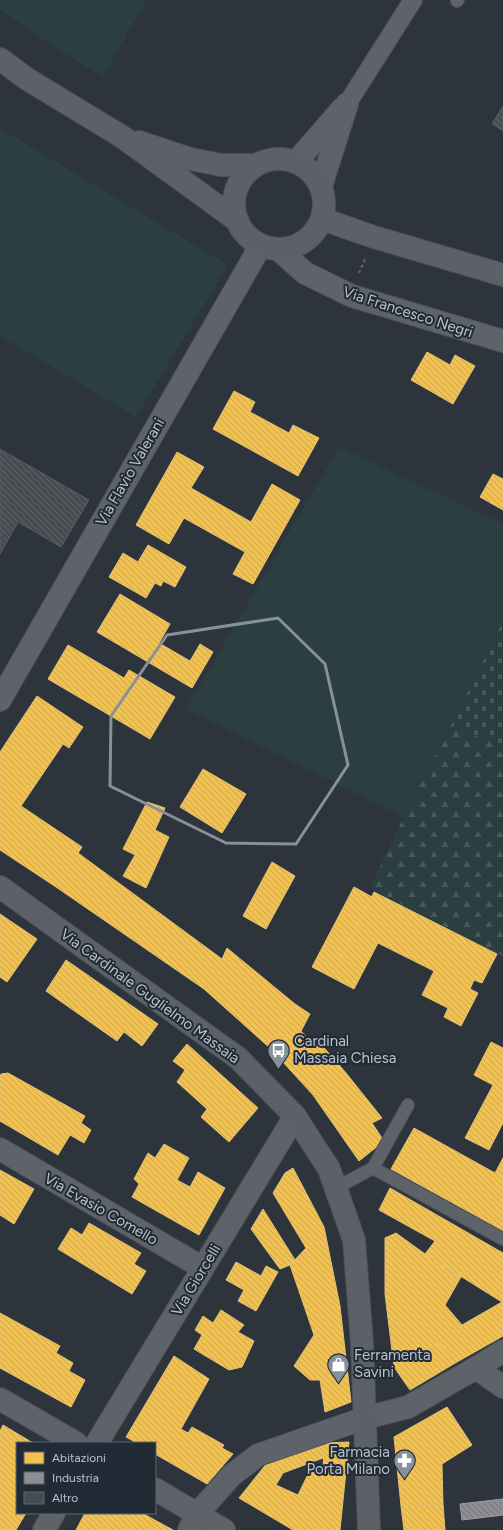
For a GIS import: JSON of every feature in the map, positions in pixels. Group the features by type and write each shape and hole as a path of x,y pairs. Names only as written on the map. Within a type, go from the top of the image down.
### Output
{"main road":[{"path":"0,59 27,79 121,136 238,221"},
{"path":"121,136 190,159 220,165 256,165"},
{"path":"281,158 296,162 306,167 315,176 321,186 324,196 322,219 316,230 307,239 296,246 270,247 252,239 244,231 238,221 235,208 235,196 239,184 246,173 256,165 265,161 281,158"},
{"path":"322,219 374,237 503,275"},
{"name":"Via Cardinale Guglielmo Massaia","path":"0,887 238,1058 295,1116 329,1168 354,1240 362,1343 369,1530"}],"street":[{"path":"296,162 347,104 413,0"},
{"path":"321,186 347,104"},
{"name":"Via Francesco Negri","path":"270,247 305,273 352,296 503,341"},
{"name":"Via Flavio Valerani","path":"0,700 270,247"},
{"name":"Via Giorcelli","path":"98,1442 295,1116"},
{"name":"Via Evasio Comello","path":"0,1149 203,1268"},
{"path":"193,1522 232,1475 258,1454 365,1418 408,1407 503,1351"},
{"path":"476,1368 503,1387"},
{"path":"0,1399 74,1442"},
{"path":"156,1490 193,1522 224,1530"},
{"path":"44,1530 53,1514"}],"lane":[{"path":"336,1188 374,1168 408,1105"},
{"path":"374,1168 503,1239"}],"path":[{"path":"352,296 374,237"}],"highlighted area":[{"path":"278,618 325,664 348,765 296,844 226,843 110,786 111,716 167,635"}],"green space":[{"path":"0,0 146,0 103,77 43,40 0,9"},
{"path":"0,128 228,265 136,417 0,336"},
{"path":"339,447 503,524 503,621 404,817 186,709"},
{"path":"503,621 503,745 450,727"},
{"path":"450,727 503,745 503,956 370,888 404,816"}],"building: Abitazioni":[{"path":"427,352 450,365 455,355 475,366 453,404 411,380"},
{"path":"234,391 255,402 250,412 289,433 293,425 319,438 298,476 213,429"},
{"path":"177,452 204,467 191,488 251,522 272,484 300,500 253,584 233,574 245,552 184,518 169,544 136,525"},
{"path":"493,474 503,479 503,510 480,497"},
{"path":"148,545 186,567 175,587 163,581 161,586 155,583 146,598 109,577 123,553 138,562"},
{"path":"120,594 170,624 159,643 190,661 200,644 213,652 192,688 97,632"},
{"path":"68,645 124,678 129,670 175,697 150,739 48,679"},
{"path":"37,696 83,727 69,748 63,744 21,806 82,847 56,887 0,850 0,752"},
{"path":"203,769 246,794 222,833 180,807"},
{"path":"147,802 165,808 155,830 169,837 146,888 123,876 135,855 123,849"},
{"path":"78,853 222,959 204,989 56,887"},
{"path":"272,862 295,876 266,929 243,916"},
{"path":"354,887 372,897 331,977 312,967"},
{"path":"374,892 497,954 482,983 474,980 470,989 478,993 461,1026 444,1017 448,1008 422,995 434,971 378,943 354,989 331,977"},
{"path":"0,914 37,939 7,982 0,977"},
{"path":"227,948 295,1004 271,1049 204,989"},
{"path":"66,960 158,1024 142,1046 124,1032 117,1041 46,991"},
{"path":"295,1004 310,1014 301,1031 314,1046 319,1042 382,1118 372,1123 384,1141 359,1161 313,1095 271,1049"},
{"path":"491,1042 503,1048 503,1123 489,1150 465,1138 493,1085 474,1075"},
{"path":"187,1044 258,1108 229,1142 201,1117 207,1109 177,1082 185,1070 173,1061"},
{"path":"8,1073 85,1116 81,1123 91,1130 84,1143 70,1135 58,1155 0,1121 0,1077 1,1074"},
{"path":"414,1128 495,1173 503,1158 503,1231 391,1169"},
{"path":"164,1144 189,1158 177,1180 190,1187 198,1172 225,1188 199,1235 132,1197 139,1184 134,1179 148,1153 155,1158"},
{"path":"293,1168 324,1227 340,1306 351,1402 325,1412 320,1380 310,1380 294,1366 314,1335 290,1265 306,1248 273,1193 285,1173"},
{"path":"0,1170 34,1189 14,1224 0,1215"},
{"path":"390,1188 503,1253 503,1336 457,1362 437,1343 462,1325 502,1302 425,1254 435,1241 379,1210"},
{"path":"263,1209 295,1260 290,1265 280,1269 251,1229"},
{"path":"89,1223 141,1253 134,1264 146,1271 132,1294 58,1249 71,1228 82,1235"},
{"path":"396,1233 461,1277 445,1305 462,1325 437,1343 457,1362 410,1390 394,1367 385,1294 385,1238"},
{"path":"236,1262 261,1276 266,1266 278,1272 256,1311 238,1301 244,1290 226,1280"},
{"path":"221,1310 244,1325 238,1332 254,1341 242,1367 229,1370 194,1349 202,1335 195,1330 203,1316 213,1323"},
{"path":"0,1313 60,1346 56,1353 73,1363 69,1371 85,1380 71,1407 0,1368"},
{"path":"174,1356 209,1379 181,1429 188,1433 192,1427 224,1445 222,1448 233,1454 207,1484 156,1455 156,1442 135,1442 126,1437"},
{"path":"447,1407 472,1445 442,1464 443,1504 401,1506 394,1437"},
{"path":"3,1425 31,1442 16,1442 16,1514 25,1514 16,1530 0,1530 0,1431"},
{"path":"349,1442 340,1530 293,1530 239,1498 267,1463 283,1473 276,1485 298,1495 311,1468 323,1472 324,1443"},
{"path":"324,1443 323,1458 283,1473 267,1463"},
{"path":"443,1504 445,1530 404,1530 401,1506"},
{"path":"84,1514 110,1514 101,1530 76,1530"},
{"path":"110,1514 144,1514 173,1530 101,1530"}],"building: Industria":[{"path":"503,1499 503,1515 462,1520 460,1504"}],"building: Altro":[{"path":"503,106 503,131 492,124"},
{"path":"0,449 89,500 61,547 18,522 0,554"}],"place":[{"name":"Cardinal Massaia Chiesa","path":"279,1070"},
{"name":"Ferramenta Savini","path":"339,1384"},
{"name":"Farmacia Porta Milano","path":"405,1480"}]}
